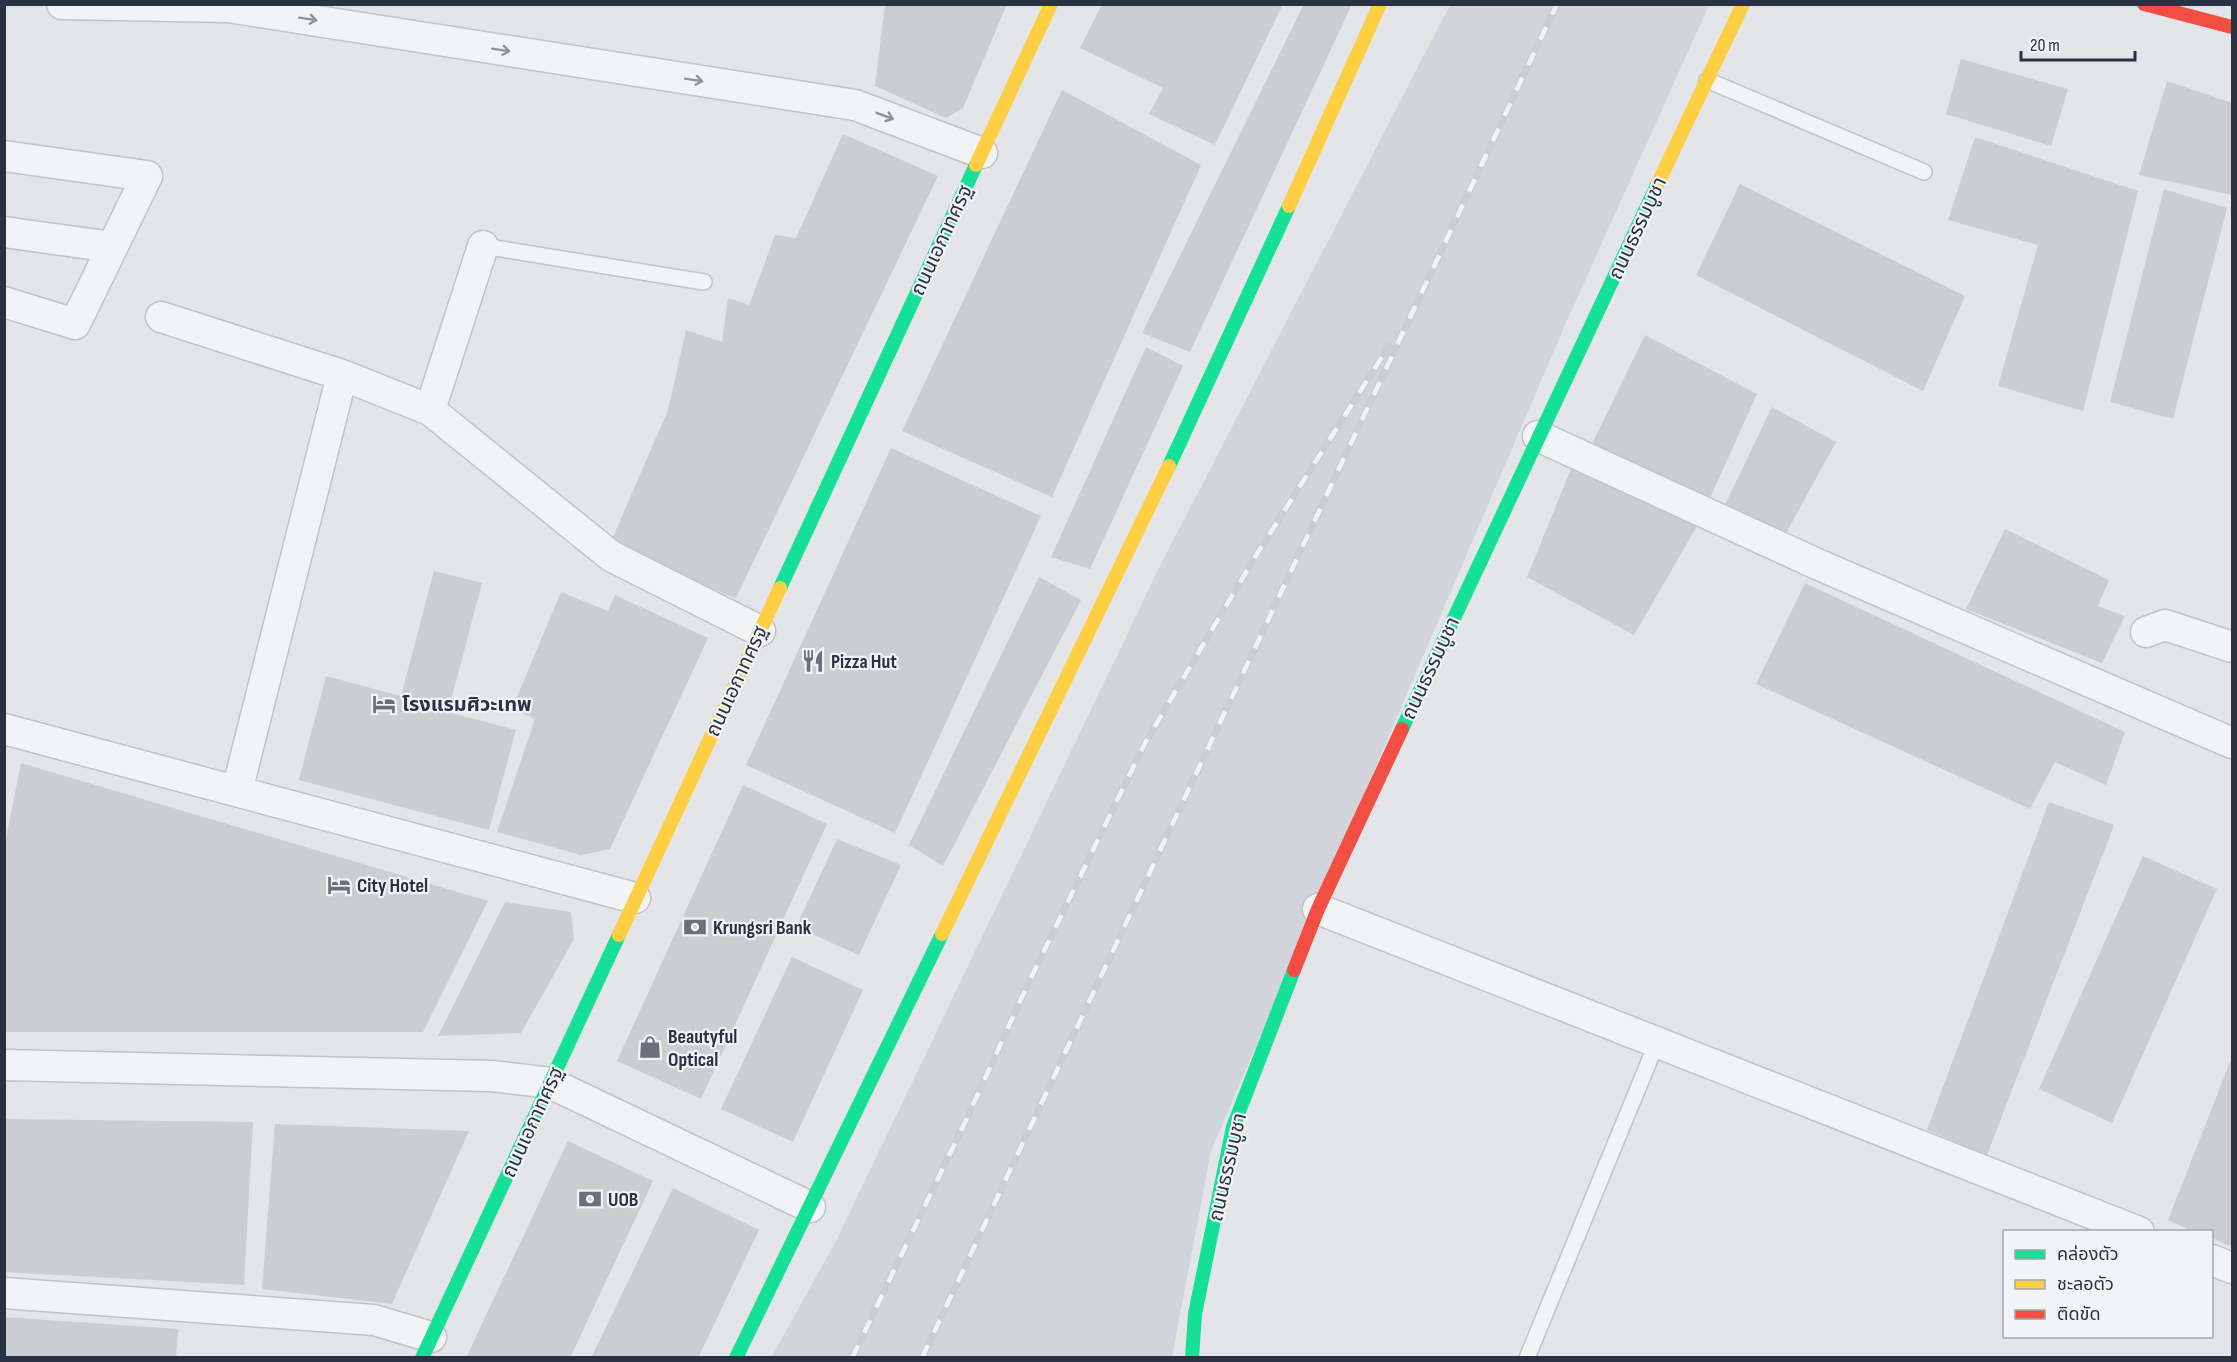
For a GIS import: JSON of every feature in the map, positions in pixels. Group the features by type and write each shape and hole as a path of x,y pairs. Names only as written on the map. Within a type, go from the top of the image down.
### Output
{"main road":[{"name":"ถนนเอกาทศรฐ","path":"426,1347 1051,4"},
{"path":"736,1358 1191,422 1380,4"},
{"name":"ถนนธรรมบูชา","path":"1192,1358 1195,1314 1233,1126 1318,909 1743,4"},
{"path":"2144,4 2232,27"}],"street":[{"path":"62,4 228,7 843,103 855,105 982,153"},
{"path":"4,156 147,177 75,324 4,302"},
{"path":"4,232 112,247"},
{"path":"430,410 483,246"},
{"path":"161,317 342,375 430,410 611,556 760,631"},
{"path":"237,791 342,375"},
{"path":"1539,436 1817,564 2232,743"},
{"path":"2146,633 2165,625 2232,647"},
{"path":"4,729 635,898"},
{"path":"1318,909 2134,1230"},
{"path":"4,1065 492,1076 550,1083 810,1208"},
{"path":"2213,1261 2232,1268"},
{"path":"4,1293 374,1320 426,1347"}],"lane":[{"path":"1707,80 1924,172"},
{"path":"483,246 704,282"},
{"path":"1527,1358 1657,1042"}],"shaded area":[{"path":"1450,5 1709,5 1565,325 1211,1151 1172,1357 771,1358 836,1241 1159,568"}],"building":[{"path":"885,4 1007,4 963,108 946,118 875,86"},
{"path":"1102,4 1283,4 1215,145 1149,114 1163,88 1080,48"},
{"path":"1304,4 1352,4 1190,352 1142,333"},
{"path":"1961,59 2068,89 2051,146 1946,114"},
{"path":"2167,81 2232,103 2232,195 2139,175"},
{"path":"1062,90 1201,165 1052,497 902,431"},
{"path":"843,134 938,176 736,598 653,565 613,537 668,410 686,330 722,342 728,298 749,305 775,235 796,238"},
{"path":"1975,137 2138,191 2083,411 1998,386 2038,245 1948,220"},
{"path":"1740,184 1965,296 1923,391 1696,275"},
{"path":"2164,189 2227,208 2173,419 2110,402"},
{"path":"1645,335 1757,394 1705,509 1588,452"},
{"path":"1146,347 1183,366 1090,569 1051,557"},
{"path":"1772,407 1836,442 1779,546 1720,515"},
{"path":"891,448 1041,516 895,833 746,765"},
{"path":"1573,464 1700,521 1634,635 1527,577"},
{"path":"2005,529 2109,580 2098,606 2125,616 2102,663 1966,609"},
{"name":"โรงแรมศิวะเทพ","path":"434,571 482,583 448,712 516,730 489,830 299,780 326,676 401,696"},
{"path":"1039,577 1081,600 943,866 909,845"},
{"path":"1805,583 2125,732 2106,785 2055,762 2030,809 1756,684"},
{"path":"561,592 608,611 615,595 708,638 610,849 581,855 497,832 535,719 512,709"},
{"path":"21,763 488,901 423,1032 4,1032 4,848"},
{"path":"743,785 827,824 701,1099 617,1061"},
{"path":"2049,802 2114,825 1987,1155 1927,1130"},
{"path":"837,839 901,865 859,955 796,927"},
{"path":"2143,856 2217,889 2112,1123 2039,1089"},
{"path":"505,902 571,912 574,939 521,1033 438,1036"},
{"path":"792,957 863,990 793,1142 721,1109"},
{"path":"2232,1057 2232,1247 2213,1238 2213,1230 2190,1230 2168,1220"},
{"path":"4,1119 253,1122 244,1285 4,1272"},
{"path":"275,1124 469,1131 392,1304 262,1289"},
{"path":"568,1141 653,1181 570,1358 466,1358"},
{"path":"673,1188 759,1230 698,1358 591,1358"},
{"path":"4,1317 178,1329 176,1358 4,1358"}],"railway":[{"path":"922,1358 1557,4"},
{"path":"852,1358 968,1116 1027,986 1145,743 1255,557 1389,346"}],"traffic: fast":[{"path":"780,588 976,165"},
{"path":"1402,729 1658,183"},
{"path":"1169,466 1289,206"},
{"path":"736,1358 942,934"},
{"path":"422,1358 619,935"},
{"path":"1192,1358 1195,1314 1233,1127 1294,970"}],"traffic: slow":[{"path":"976,165 1051,4"},
{"path":"1289,206 1380,4"},
{"path":"1658,183 1743,4"},
{"path":"942,934 1169,466"},
{"path":"619,935 780,588"}],"traffic: jam":[{"path":"2144,4 2232,27"},
{"path":"1294,970 1318,909 1402,729"}],"place":[{"name":"Pizza Hut","path":"813,661"},
{"name":"โรงแรมศิวะเทพ","path":"384,704"},
{"name":"City Hotel","path":"339,885"},
{"name":"Krungsri Bank","path":"695,927"},
{"name":"Beautyful Optical","path":"650,1047"},
{"name":"UOB","path":"590,1199"}]}
